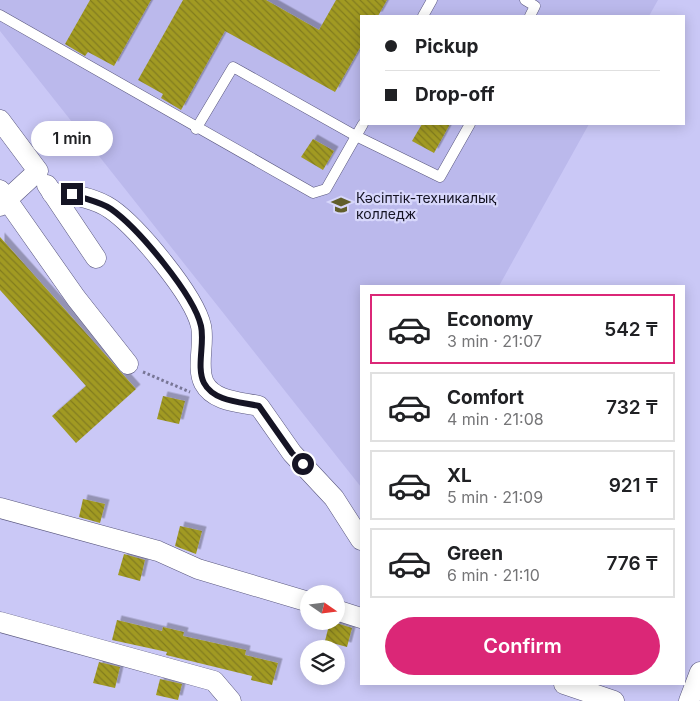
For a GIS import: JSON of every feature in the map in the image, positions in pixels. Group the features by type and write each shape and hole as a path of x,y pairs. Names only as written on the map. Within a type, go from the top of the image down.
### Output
{"street":[{"path":"0,120 38,171 96,258"},
{"path":"38,171 3,199 76,298 128,364"},
{"path":"52,193 72,194 110,208 141,238 188,296 201,327 204,383 213,393 226,400 259,406 292,453 334,498 360,538"},
{"path":"0,508 158,551 198,569 300,599"},
{"path":"345,613 360,618"},
{"path":"0,622 214,681 231,701"},
{"path":"689,701 700,672"},
{"path":"567,685 614,701"}],"lane":[{"path":"424,15 432,0"},
{"path":"525,0 535,6 530,15"},
{"path":"0,15 196,129 313,193 326,189 362,125"},
{"path":"196,129 233,67 356,136 440,177 469,125"}],"path":[{"path":"128,364 186,392 213,393"}],"shaded area":[{"name":"Кәсіптік-техникалық колледж","path":"0,0 658,0 650,15 360,15 360,125 588,125 500,285 360,285 360,486 0,31"}],"building":[{"path":"90,0 151,0 114,66 88,52 85,56 65,44"},
{"path":"183,0 266,0 319,30 336,0 387,0 379,15 360,15 360,48 335,92 225,31 181,110 161,98 163,94 138,80"},
{"path":"421,125 449,125 434,153 412,141"},
{"path":"313,139 334,151 323,170 301,157"},
{"path":"0,237 136,389 76,443 52,416 86,386 0,290"},
{"path":"163,396 185,401 179,424 157,419"},
{"path":"83,499 105,504 100,523 79,517"},
{"path":"180,526 202,531 196,554 175,546"},
{"path":"124,554 145,560 140,581 118,575"},
{"path":"117,620 162,631 163,627 184,632 183,636 246,650 245,655 278,663 272,685 251,680 252,676 166,655 167,652 112,640"},
{"path":"345,626 352,628 347,647 345,646 345,640 325,640 328,630 345,630"},
{"path":"99,662 120,667 115,688 93,683"},
{"path":"160,679 182,684 178,700 156,695"}],"place":[{"name":"Кәсіптік-техникалық колледж","path":"341,205"}],"route":[{"path":"72,194 110,208 141,238 188,296 201,327 204,383 213,393 226,400 259,406 292,453 303,464"}]}
